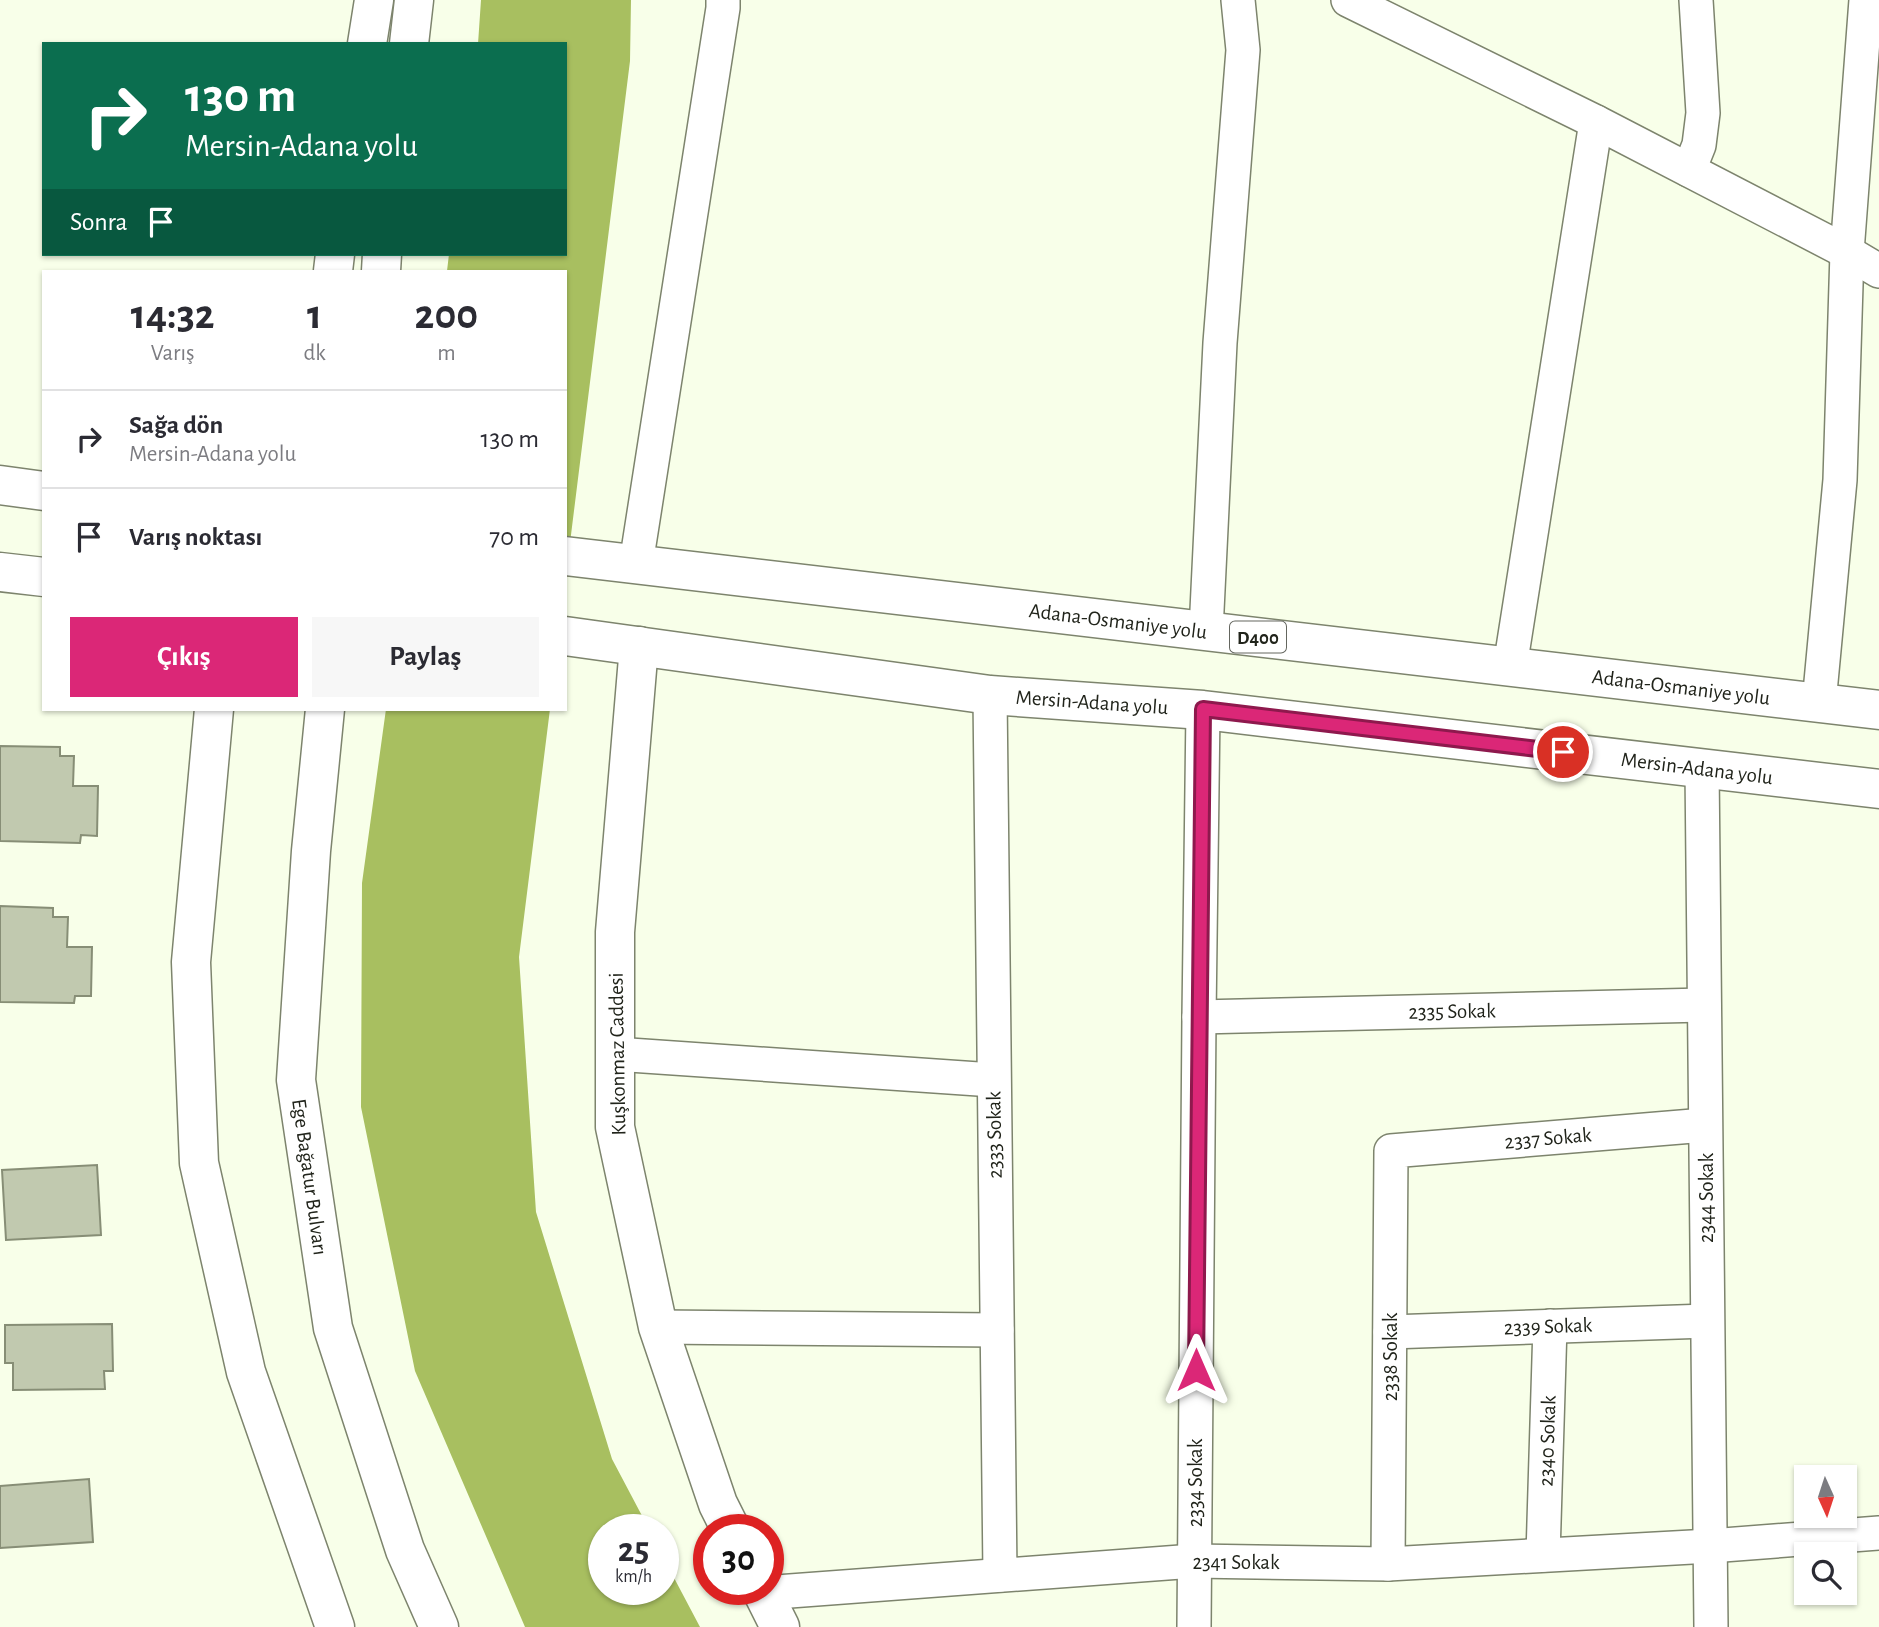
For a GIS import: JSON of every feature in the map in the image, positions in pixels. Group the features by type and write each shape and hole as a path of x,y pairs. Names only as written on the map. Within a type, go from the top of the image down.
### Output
{"main road":[{"path":"367,42 374,0"},
{"path":"408,42 414,0"},
{"path":"0,485 42,491"},
{"name":"Adana-Osmaniye yolu","path":"567,556 1879,710"},
{"path":"0,572 42,577"},
{"path":"567,636 639,646"},
{"name":"Mersin-Adana yolu","path":"639,646 990,695 1203,709 1879,789"},
{"name":"Kuşkonmaz Caddesi","path":"639,646 615,932 615,1127 658,1327 723,1514"},
{"path":"214,711 191,962 199,1163 246,1372 335,1627"},
{"name":"Ege Bağatur Bulvarı","path":"325,711 311,851 296,1080 332,1328 405,1550 439,1627"},
{"path":"769,1605 780,1627"}],"street":[{"path":"636,564 723,0"},
{"path":"1206,631 1220,343 1243,50 1238,0"},
{"path":"1348,0 1597,122 1879,271"},
{"path":"1689,170 1699,145 1703,113 1696,0"},
{"path":"1819,703 1840,480 1847,252 1866,0"},
{"path":"1510,667 1597,122"},
{"name":"2333 Sokak","path":"990,695 1000,1575"},
{"name":"2334 Sokak","path":"1194,1627 1203,709"},
{"name":"2344 Sokak","path":"1702,768 1710,1627"},
{"name":"2335 Sokak","path":"1199,1017 1704,1005"},
{"path":"615,1054 993,1080"},
{"name":"2337 Sokak","path":"1391,1151 1706,1125"},
{"name":"2338 Sokak","path":"1388,1564 1391,1151"},
{"name":"2339 Sokak","path":"1390,1332 1707,1321"},
{"name":"2340 Sokak","path":"1543,1556 1550,1326"},
{"path":"658,1327 997,1330"},
{"name":"2341 Sokak","path":"784,1590 1194,1561 1388,1564 1710,1546 1879,1533"}],"shaded area":[{"path":"481,0 631,0 630,61 567,567 567,270 447,270 449,256 567,256 567,42 478,42"},
{"path":"386,711 550,711 519,957 536,1212 612,1459 641,1514 588,1514 588,1605 679,1605 679,1587 700,1627 525,1627 415,1371 361,1107 362,883"}],"building":[{"path":"0,746 60,747 60,756 74,756 73,786 98,786 97,836 81,835 80,843 0,841"},
{"path":"0,906 53,908 53,917 68,917 67,947 92,947 91,996 75,996 74,1003 0,1002"},
{"path":"97,1165 101,1235 6,1240 2,1170"},
{"path":"112,1324 113,1371 104,1371 105,1389 13,1390 13,1363 5,1363 5,1325"},
{"path":"89,1479 93,1542 0,1548 0,1486"}],"route":[{"path":"1196,1370 1203,709 1563,752"}]}
